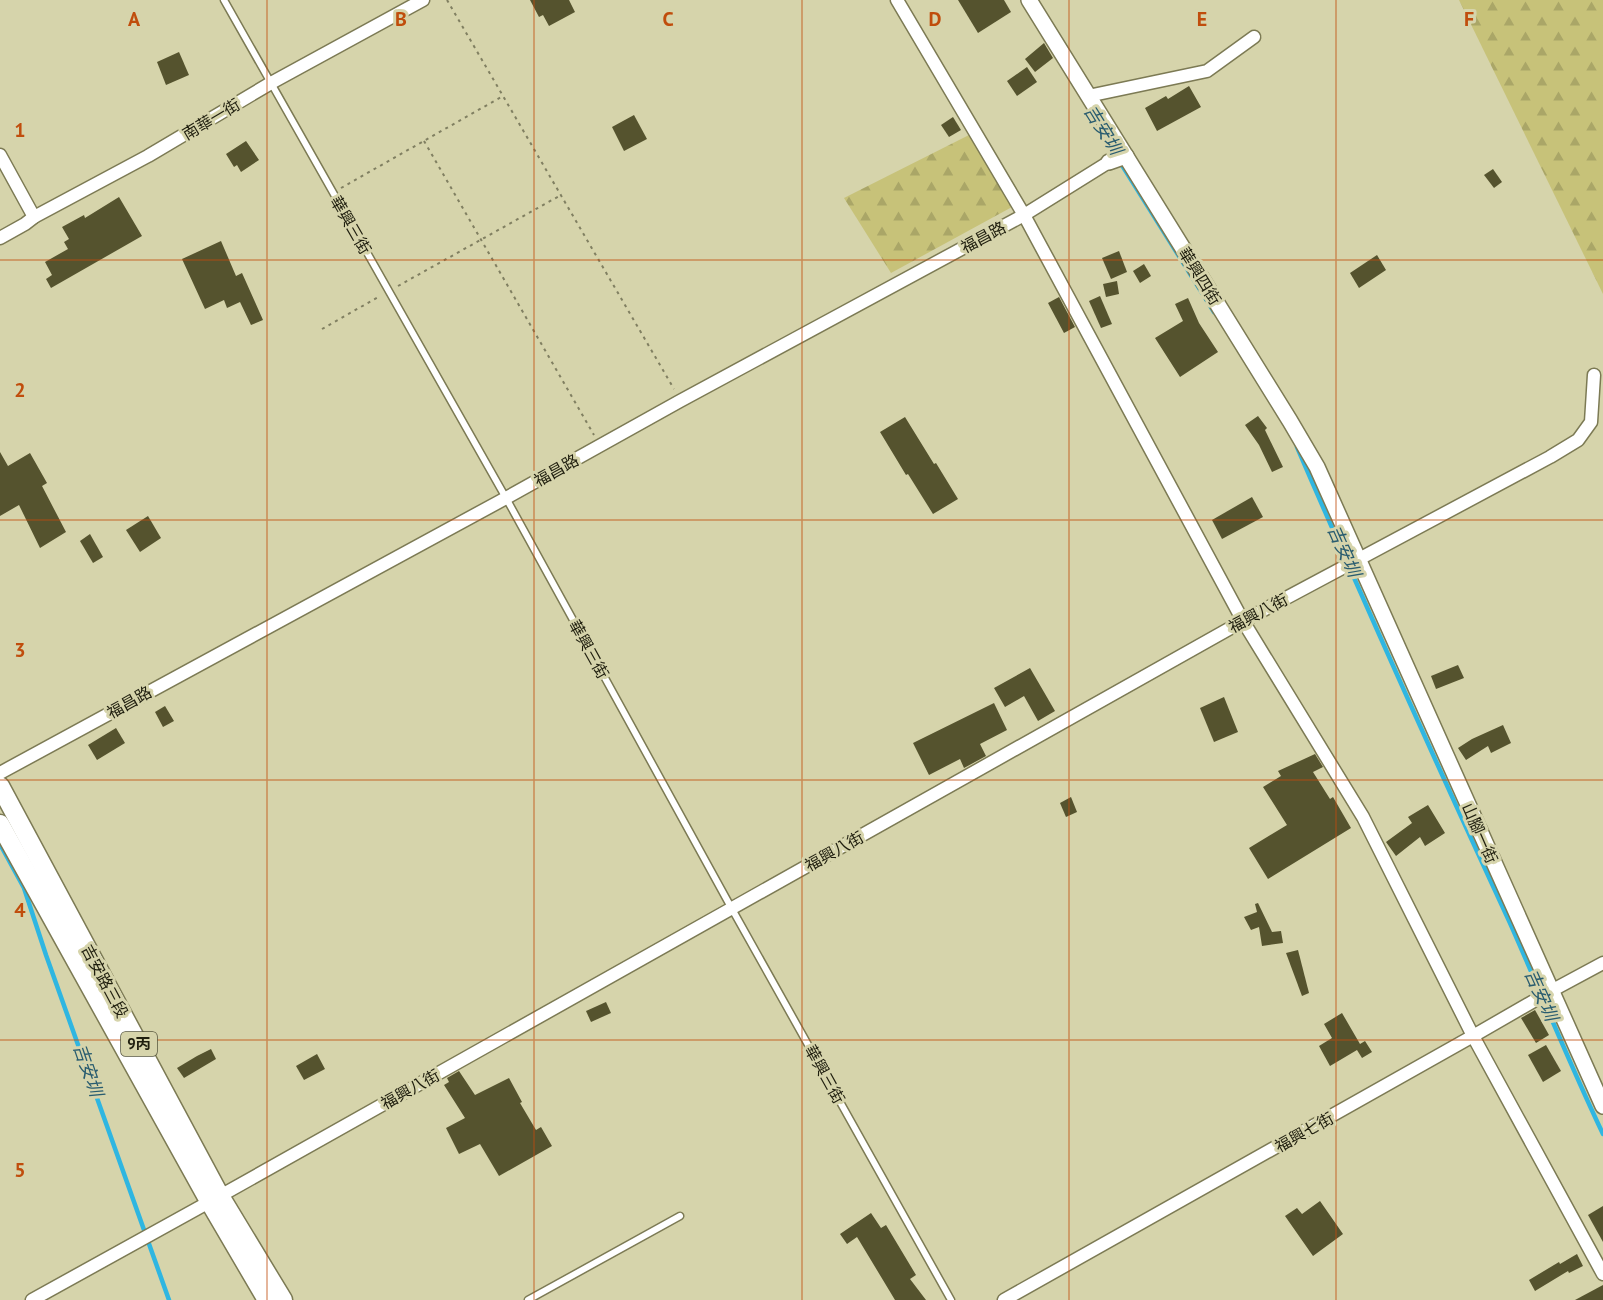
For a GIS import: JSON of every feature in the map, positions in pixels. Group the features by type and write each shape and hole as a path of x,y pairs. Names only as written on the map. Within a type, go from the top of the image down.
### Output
{"main road":[{"name":"吉安路三段","path":"0,786 267,1300"},
{"name":"吉安路三段","path":"0,824 214,1199 283,1300"}],"street":[{"name":"南華一街","path":"0,238 34,217 148,156 270,83 423,0"},
{"path":"897,0 1024,215 1243,621 1363,817 1473,1036 1603,1274"},
{"name":"華興四街","path":"1029,0 1088,96 1118,159 1290,421 1317,467 1355,561"},
{"path":"1088,96 1207,71 1254,37"},
{"path":"0,155 34,217"},
{"name":"福昌路","path":"0,773 1024,215 1118,159"},
{"name":"福興八街","path":"32,1300 1243,621 1550,458 1578,440 1591,422 1594,375"},
{"name":"山腳一街","path":"1355,561 1545,994 1603,1106"},
{"name":"福興七街","path":"1004,1300 1603,963"}],"lane":[{"name":"華興三街","path":"224,0 506,498 951,1300"},
{"path":"528,1300 680,1216"}],"path":[{"path":"447,0 681,401"},
{"path":"333,193 503,96"},
{"path":"424,141 600,446"},
{"path":"322,329 561,195"}],"green space":[{"path":"1459,0 1603,0 1603,294"},
{"path":"969,135 1012,207 891,273 844,198"}],"building":[{"path":"530,0 569,0 575,12 549,26 543,15 539,17"},
{"path":"958,0 1004,0 1011,12 978,33"},
{"path":"1044,43 1053,58 1035,72 1025,59"},
{"path":"179,52 189,75 166,85 157,62"},
{"path":"1027,67 1037,82 1017,96 1007,81"},
{"path":"1189,86 1201,107 1157,131 1145,108 1166,96 1168,99"},
{"path":"634,115 647,139 624,151 612,127"},
{"path":"953,117 961,130 949,137 941,125"},
{"path":"246,141 259,160 241,172 237,165 234,167 226,154"},
{"path":"1493,169 1502,182 1494,188 1484,175"},
{"path":"119,197 142,236 51,288 46,279 52,275 45,262 68,249 64,242 69,239 62,227 84,215 85,218"},
{"path":"221,241 236,276 242,273 263,320 251,325 240,302 227,308 224,300 205,309 182,259"},
{"path":"1119,251 1127,272 1111,279 1102,258"},
{"path":"1377,255 1386,270 1359,288 1350,273"},
{"path":"1144,264 1151,276 1140,283 1133,271"},
{"path":"1117,281 1119,294 1106,297 1103,284"},
{"path":"1100,296 1112,324 1101,328 1089,301"},
{"path":"1059,297 1075,327 1064,333 1048,303"},
{"path":"1188,298 1199,323 1218,352 1180,377 1155,338 1183,321 1175,304"},
{"path":"1258,416 1267,428 1265,430 1283,467 1272,472 1259,445 1245,425"},
{"path":"905,417 958,499 933,514 880,432"},
{"path":"0,452 8,466 30,453 47,483 42,486 66,532 40,548 19,505 0,516"},
{"path":"1252,497 1263,517 1222,539 1212,520"},
{"path":"148,516 161,538 140,552 126,530"},
{"path":"90,534 103,557 93,563 80,541"},
{"path":"1458,665 1464,678 1436,689 1431,676"},
{"path":"1030,668 1055,711 1038,721 1024,696 1005,707 994,688"},
{"path":"1224,697 1238,732 1214,742 1200,708"},
{"path":"994,703 1007,730 980,744 986,756 964,768 960,759 929,775 913,743"},
{"path":"165,706 174,721 163,727 155,712"},
{"path":"1503,725 1511,743 1491,753 1488,746 1466,760 1458,748"},
{"path":"116,728 125,743 97,760 88,745"},
{"path":"1315,754 1323,767 1313,772 1330,799 1333,797 1351,828 1268,879 1249,848 1287,825 1263,787 1281,776 1278,771"},
{"path":"1071,797 1077,812 1066,817 1060,803"},
{"path":"1428,805 1445,833 1425,846 1420,837 1396,856 1386,842 1412,823 1408,817"},
{"path":"1258,903 1272,932 1281,931 1283,943 1262,946 1259,927 1251,930 1244,917 1257,912 1255,904"},
{"path":"1298,950 1309,993 1302,996 1286,953"},
{"path":"606,1002 611,1013 591,1022 586,1011"},
{"path":"1535,1010 1549,1035 1536,1043 1521,1018"},
{"path":"1342,1013 1360,1044 1365,1041 1372,1052 1362,1058 1357,1050 1330,1066 1319,1046 1332,1038 1324,1024"},
{"path":"1546,1045 1561,1071 1543,1082 1528,1055"},
{"path":"211,1049 216,1059 184,1078 177,1068"},
{"path":"317,1054 325,1069 304,1080 296,1066"},
{"path":"459,1071 475,1095 509,1078 536,1130 541,1127 552,1146 499,1176 480,1144 459,1154 446,1128 465,1118 444,1085 449,1082 447,1078"},
{"path":"1320,1201 1343,1234 1313,1256 1285,1216 1297,1208 1302,1214"},
{"path":"1603,1206 1603,1242 1588,1215"},
{"path":"871,1213 881,1228 886,1225 916,1275 910,1279 926,1300 895,1300 857,1237 847,1244 840,1234"},
{"path":"1577,1254 1583,1266 1569,1273 1568,1271 1535,1291 1529,1280"},
{"path":"1603,1285 1603,1300 1575,1300"}],"waterway":[{"name":"吉安圳","path":"1120,162 1214,312"},
{"name":"吉安圳","path":"1297,447 1603,1134"},
{"name":"吉安圳","path":"0,844 24,888 169,1300"}]}
